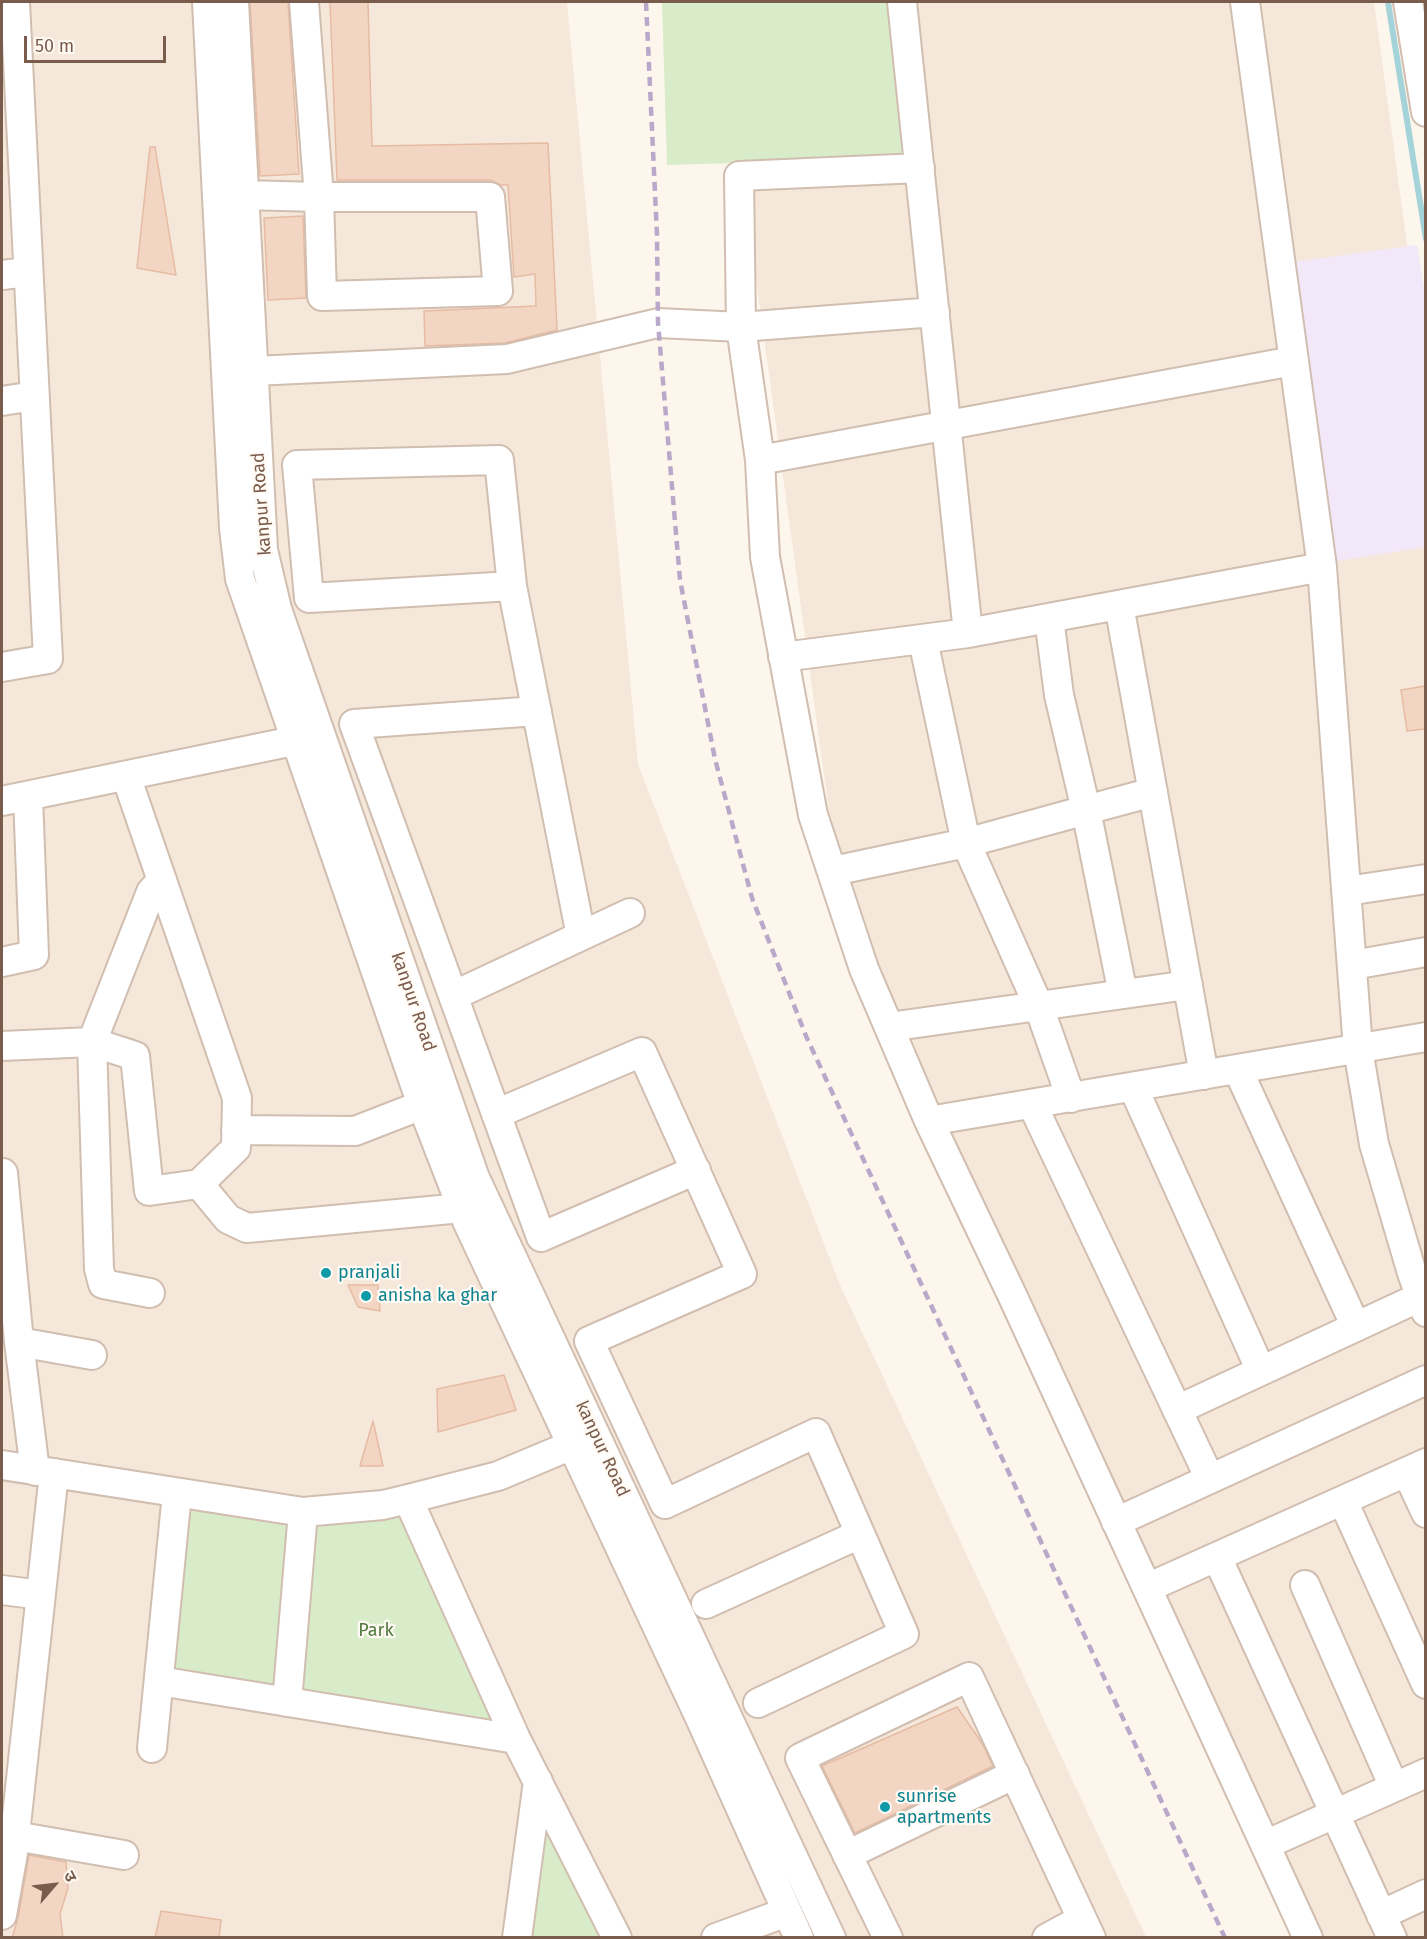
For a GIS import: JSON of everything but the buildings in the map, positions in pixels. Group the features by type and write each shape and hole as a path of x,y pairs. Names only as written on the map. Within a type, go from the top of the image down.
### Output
{"street":[{"path":"2,667 48,659 34,396 15,273 15,2"},
{"path":"207,2 234,528 240,579 308,738 422,1106 462,1208 543,1353 700,1718 799,1938"},
{"name":"kanpur Road","path":"234,2 263,550 308,738 367,867 475,1178 543,1353"},
{"path":"243,195 319,197 490,197 498,291 322,296 319,197 304,2"},
{"path":"902,2 969,633"},
{"path":"1177,1410 1356,1327 1423,1305 1374,1144 1358,1049 1322,567 1245,2"},
{"path":"1408,2 1425,112"},
{"path":"215,151 243,155"},
{"path":"920,168 739,176 741,327 760,460 765,557 813,815 864,969 929,1121 1308,1938"},
{"path":"254,371 507,358 658,324 741,327 935,312"},
{"path":"760,460 1293,361"},
{"path":"2,401 34,396"},
{"path":"512,586 309,598 297,465 499,460 512,586 581,936"},
{"path":"783,657 969,633 1322,567"},
{"path":"1119,605 1204,1075"},
{"path":"1049,618 1059,694 1086,810 1123,994"},
{"path":"923,640 966,843 1040,1006 1071,1098"},
{"path":"537,711 354,724 541,1237 696,1170"},
{"path":"2,962 34,956 15,799 308,738"},
{"path":"2,1046 92,1042 135,1056 149,1191 199,1184 236,1148 237,1098 126,776"},
{"path":"833,871 966,843 1153,792"},
{"path":"367,867 402,855"},
{"path":"1347,891 1425,879"},
{"path":"150,1293 103,1284 99,1269 92,1042 151,892 162,880"},
{"path":"453,996 630,913"},
{"path":"1353,965 1425,952"},
{"path":"889,1027 1188,985"},
{"path":"929,1121 1238,1070 1425,1036"},
{"path":"496,1114 642,1052 742,1274 589,1341 665,1504 816,1433 904,1634 758,1703"},
{"path":"1238,1070 1356,1327"},
{"path":"1132,1087 1262,1371"},
{"path":"1032,1104 1209,1479"},
{"path":"236,1130 355,1131 422,1106"},
{"path":"2,1173 19,1342 45,1472 41,1595 15,1836 2,1915"},
{"path":"199,1184 228,1219 247,1228 462,1208"},
{"path":"19,1342 92,1355"},
{"path":"1116,1522 1425,1380"},
{"path":"2,1465 303,1512 383,1505 586,1454"},
{"name":"kanpur Road","path":"586,1454 831,1938"},
{"path":"1147,1588 1416,1468 1425,1513"},
{"path":"152,1748 177,1492"},
{"path":"408,1499 516,1739 617,1938"},
{"path":"1343,1501 1425,1684"},
{"path":"287,1702 303,1512"},
{"path":"706,1604 860,1533"},
{"path":"1217,1557 1387,1926 1425,1894"},
{"path":"1305,1586 1394,1787"},
{"path":"2,1590 41,1595"},
{"path":"888,1938 800,1758 969,1677 1087,1928 1047,1938"},
{"path":"159,1681 516,1739"},
{"path":"1265,1845 1425,1773"},
{"path":"847,1855 1015,1774"},
{"path":"517,1938 537,1781"},
{"path":"15,1836 124,1855"},
{"path":"716,1938 787,1912"}],"shaded area":[{"path":"2,2 567,2 638,764 840,1285 1146,1937 2,1938"},
{"path":"897,2 1374,2 1426,384 1425,1937 1316,1937 909,1062 835,855 740,163 903,158"},
{"path":"1417,245 1426,301 1425,547 1331,562 1294,262"}],"green space":[{"path":"662,2 892,2 903,158 667,165"},
{"name":"Park","path":"177,1493 303,1512 408,1499 516,1739 159,1681"},
{"path":"544,1795 617,1937 522,1937"}],"waterway":[{"path":"1388,2 1426,239"}],"railway":[{"path":"646,2 657,235 658,323 680,580 715,759 752,898 806,1036 1225,1938"}],"place":[{"name":"pranjali","path":"326,1273"},
{"name":"anisha ka ghar","path":"366,1296"},
{"name":"sunrise apartments","path":"885,1807"}]}
